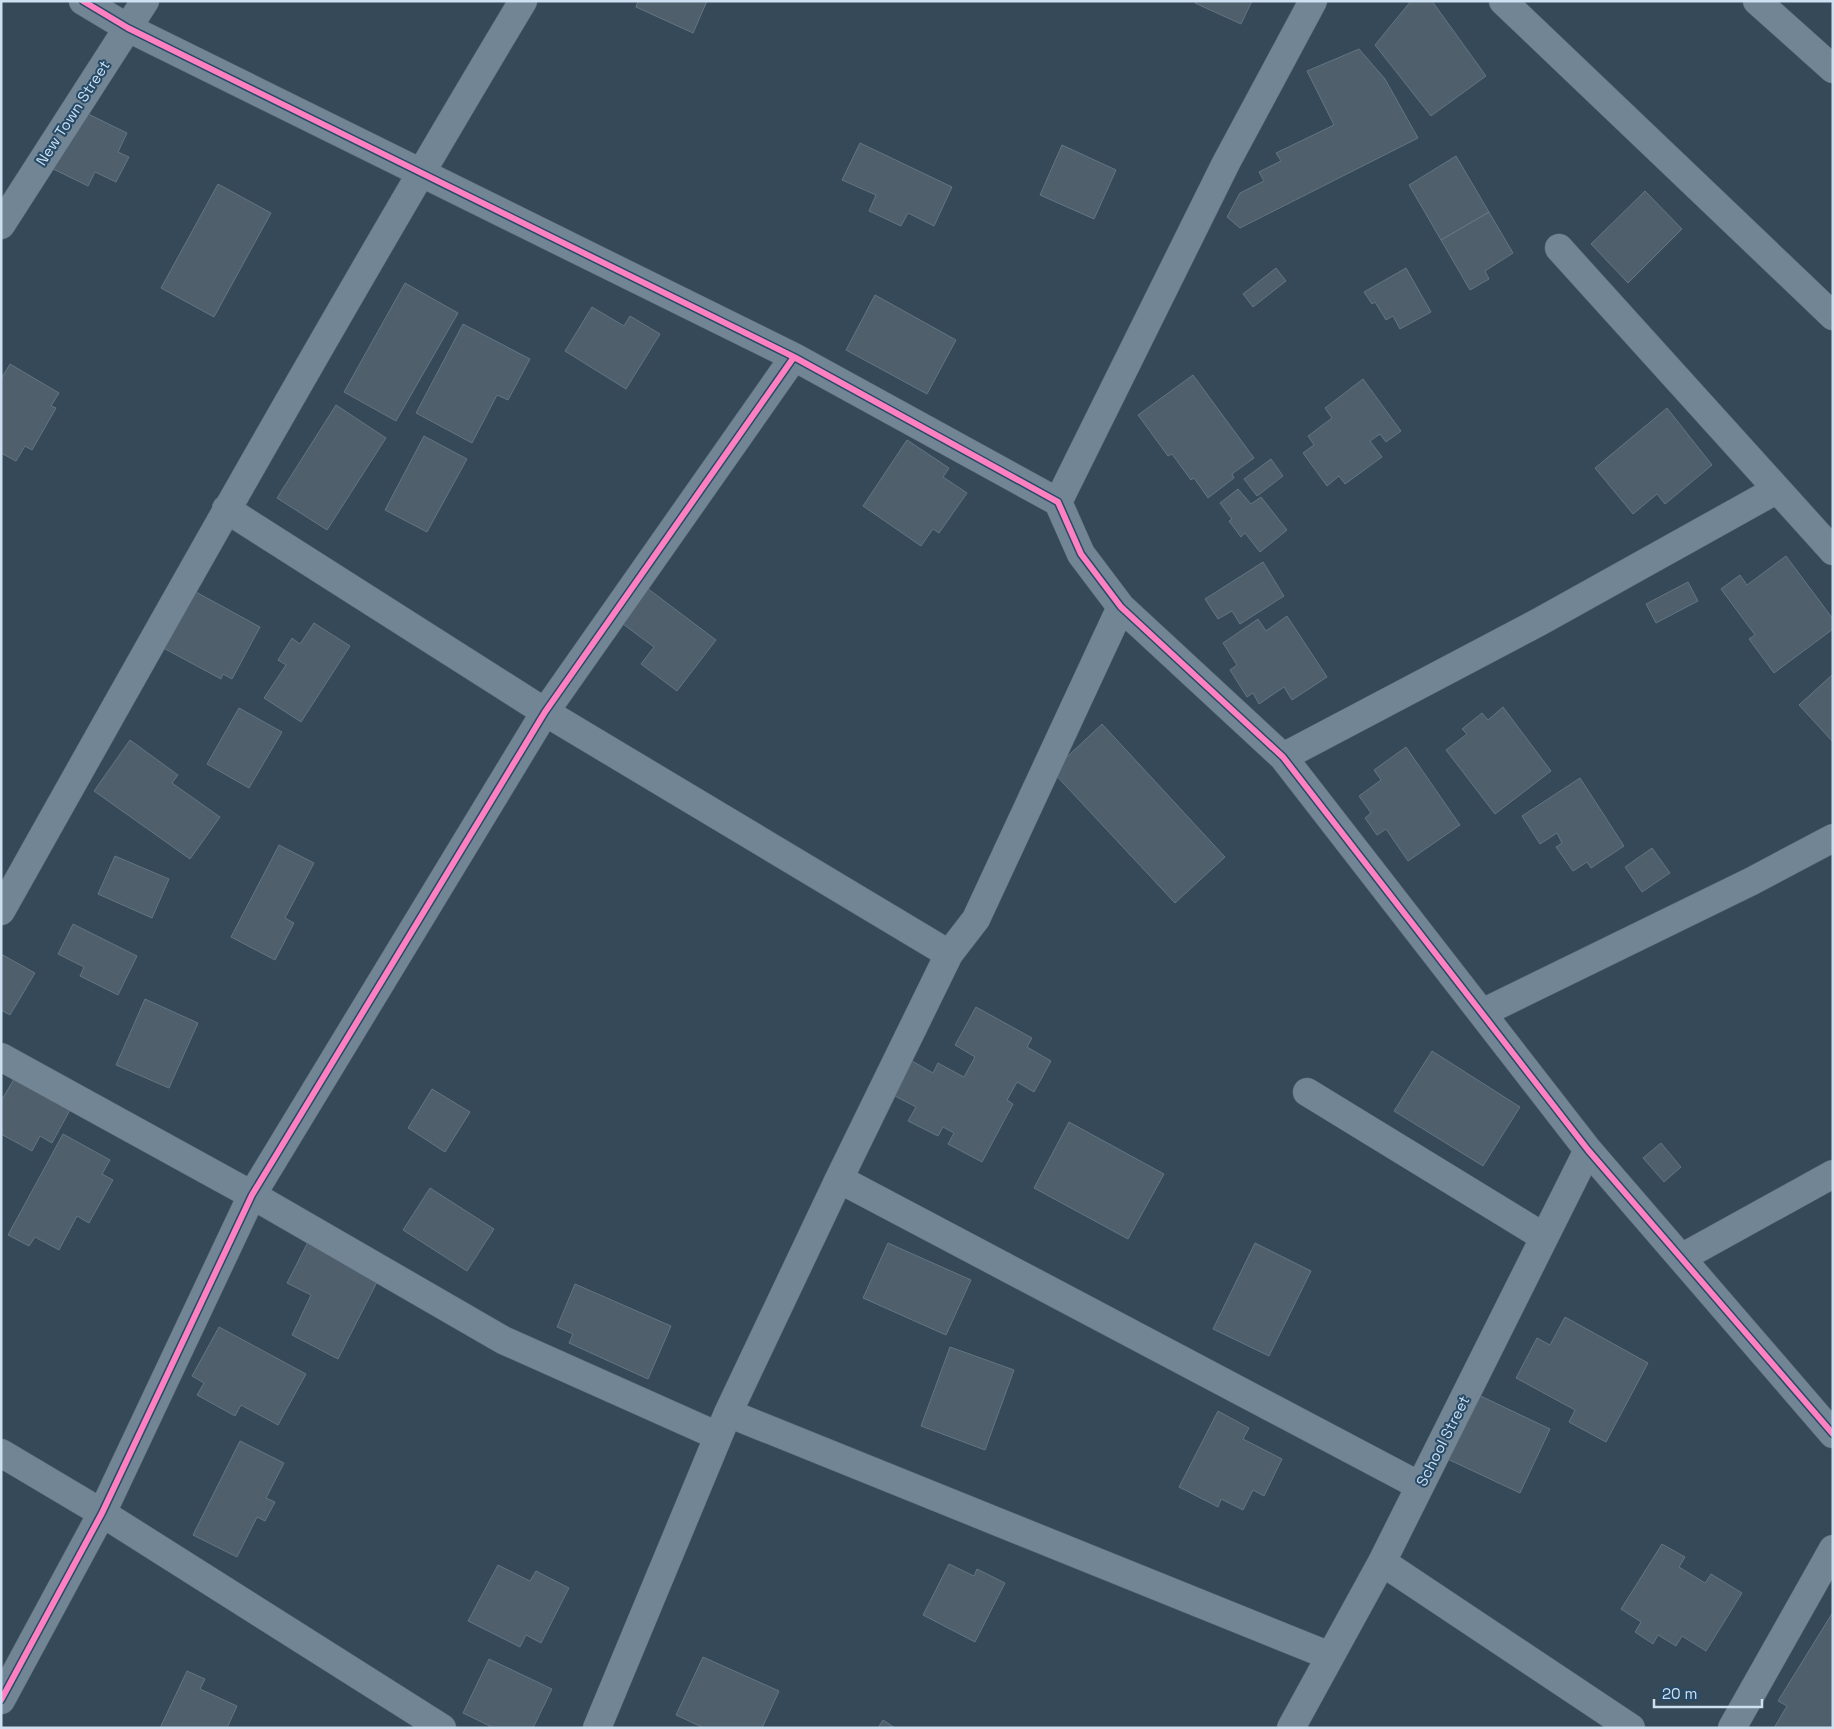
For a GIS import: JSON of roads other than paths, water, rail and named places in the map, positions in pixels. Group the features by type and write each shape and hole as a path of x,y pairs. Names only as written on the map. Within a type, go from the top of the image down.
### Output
{"street":[{"path":"83,1 128,28 794,357 1058,502 1081,554 1121,607 1283,757 1588,1150 1833,1434"},
{"name":"New Town Street","path":"1,225 145,1"},
{"path":"1,911 226,509 420,172 523,1"},
{"path":"1058,502 1226,163 1313,1"},
{"path":"1503,1 1833,316"},
{"path":"1757,1 1833,69"},
{"path":"1559,248 1833,551"},
{"path":"1,1700 102,1513 252,1195 544,712 794,357"},
{"path":"1283,757 1539,622 1776,490"},
{"path":"226,509 544,712 949,954"},
{"path":"597,1728 723,1424 839,1179 949,954 976,918 1121,607"},
{"path":"1482,1013 1752,881 1833,838"},
{"path":"1,1057 252,1195 503,1340 1330,1656"},
{"path":"1307,1092 1544,1238"},
{"name":"School Street","path":"1291,1728 1382,1562 1588,1150"},
{"path":"1681,1258 1833,1174"},
{"path":"839,1179 1420,1486"},
{"path":"1,1453 102,1513 442,1728"},
{"path":"1732,1728 1833,1549"},
{"path":"1382,1562 1632,1728"}]}
